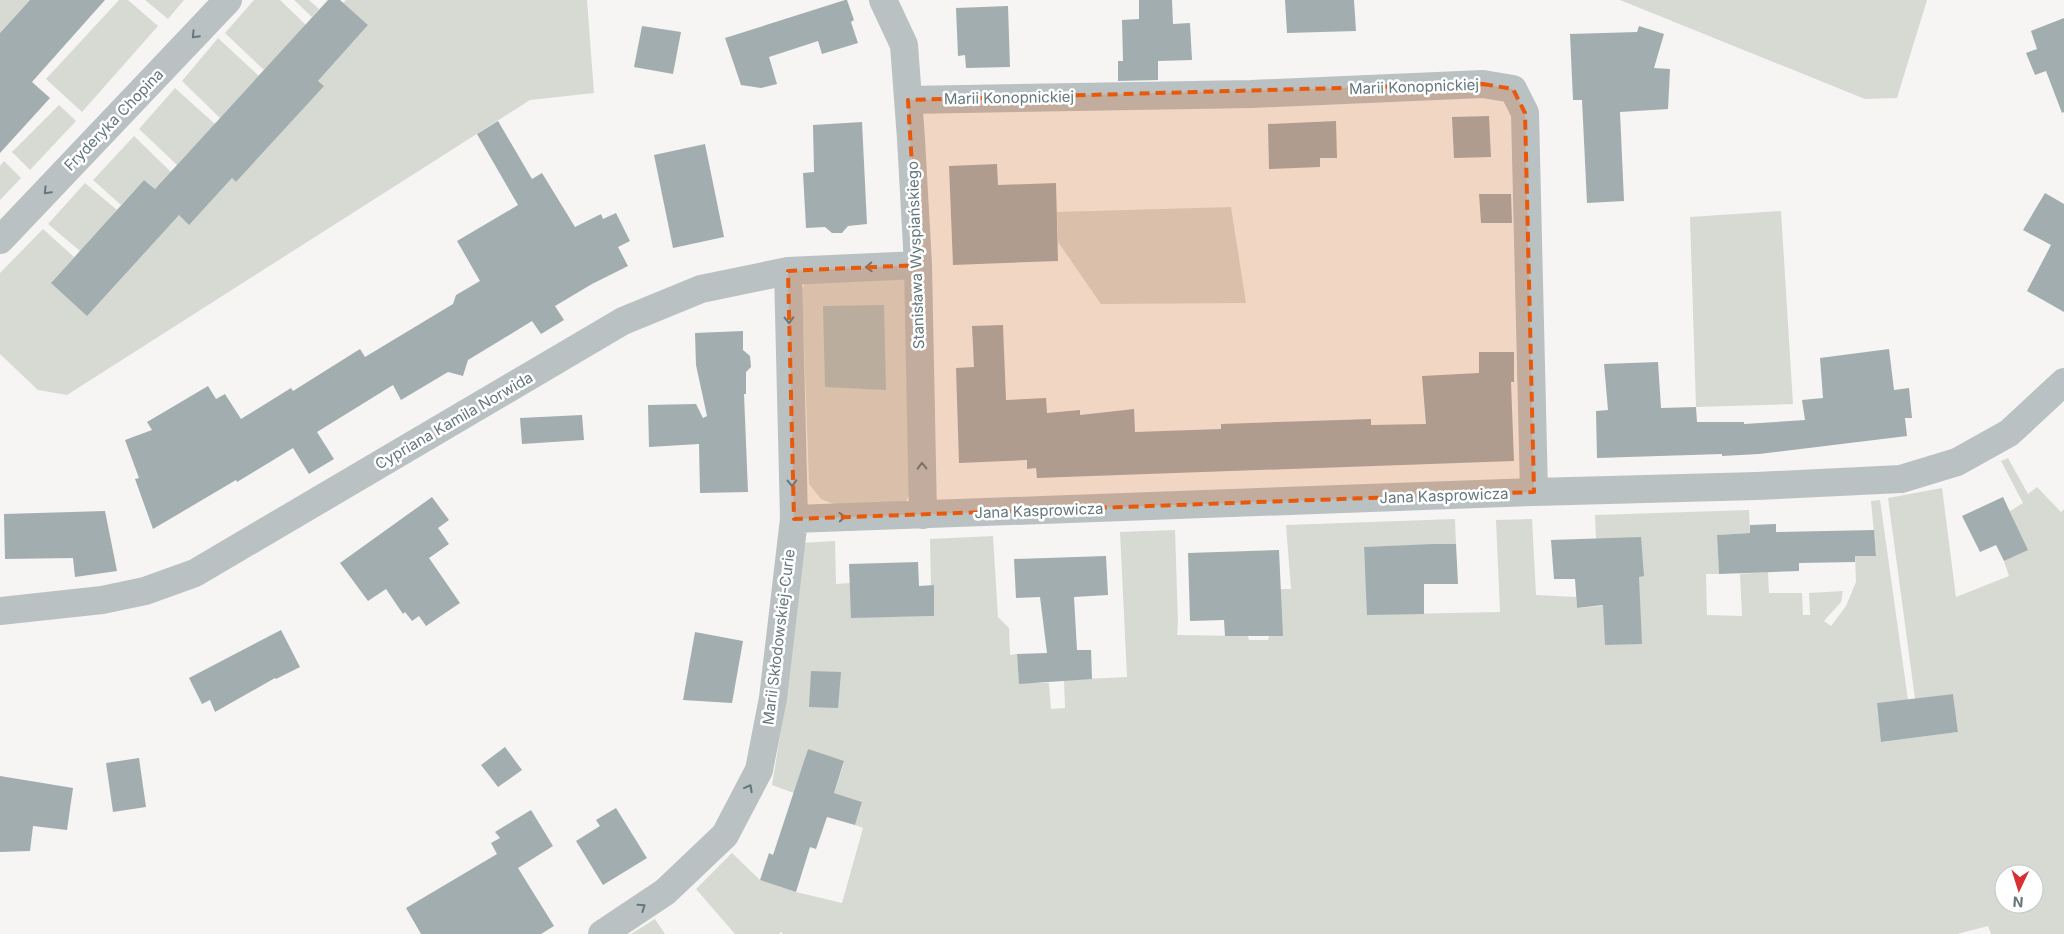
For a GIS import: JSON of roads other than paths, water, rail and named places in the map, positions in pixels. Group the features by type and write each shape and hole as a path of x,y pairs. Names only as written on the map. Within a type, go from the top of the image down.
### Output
{"street":[{"name":"Fryderyka Chopina","path":"0,240 228,0"},
{"name":"Stanisława Wyspiańskiego","path":"883,0 904,45 918,265 923,515"},
{"name":"Marii Konopnickiej","path":"908,100 1250,94 1483,84 1513,88 1525,114 1534,492"},
{"name":"Cypriana Kamila Norwida","path":"0,611 102,600 145,590 195,573 623,321 701,289 788,271 918,265"},
{"name":"Marii Skłodowskiej-Curie","path":"602,934 665,892 725,835 759,770 773,698 794,519 792,507 788,271"},
{"name":"Jana Kasprowicza","path":"794,519 1534,492 1756,486 1901,479 1957,462 2009,433 2060,393"}]}
